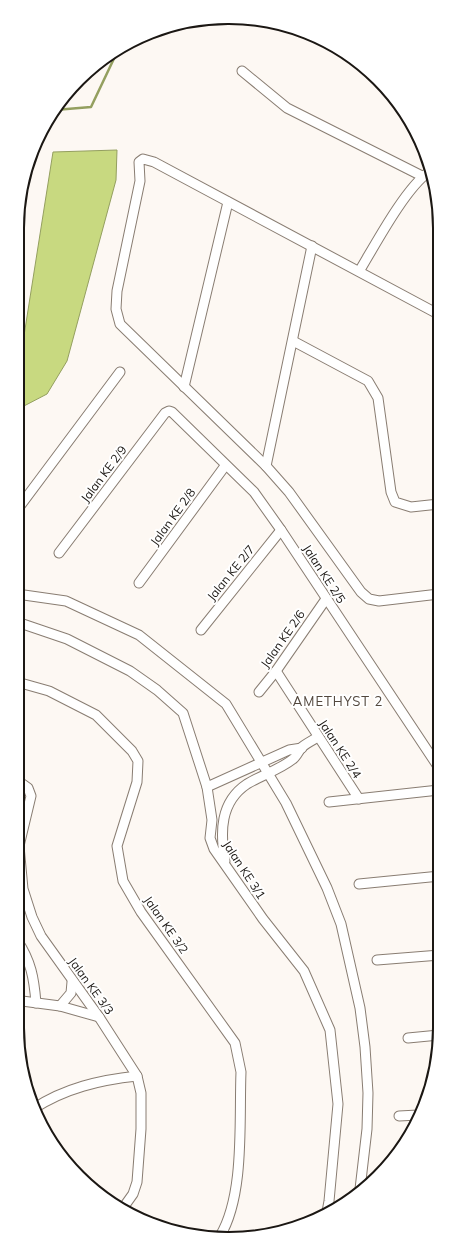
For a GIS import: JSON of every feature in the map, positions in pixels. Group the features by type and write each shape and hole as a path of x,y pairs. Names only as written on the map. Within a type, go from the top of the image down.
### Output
{"street":[{"path":"242,71 288,108 425,174"},
{"path":"433,311 360,270 154,162 143,159 139,162 140,181 117,291 118,319 126,330 266,466 289,492 361,592 369,599 379,601 433,595"},
{"path":"360,270 393,216 426,175"},
{"path":"184,387 228,202"},
{"path":"266,466 312,246"},
{"path":"293,341 368,381 378,398 391,492 395,502 412,507 433,505"},
{"path":"24,501 120,372"},
{"name":"Jalan KE 2/5","path":"169,410 225,466 254,492 281,530 433,759"},
{"name":"Jalan KE 2/9","path":"59,553 169,410"},
{"name":"Jalan KE 2/8","path":"139,583 225,466"},
{"name":"Jalan KE 2/7","path":"201,630 281,530"},
{"path":"24,595 66,601 139,635 226,704 286,803 327,888 341,924 360,1008 365,1046 368,1093 367,1129 361,1183"},
{"name":"Jalan KE 2/6","path":"259,692 276,671 326,599"},
{"name":"Jalan KE 3/1","path":"24,624 66,639 130,671 157,690 183,713 207,786 212,820 210,838 214,848 263,919 304,971 330,1030 338,1104 327,1207"},
{"name":"Jalan KE 2/4","path":"276,671 358,799"},
{"name":"Jalan KE 3/2","path":"24,684 49,691 96,715 132,751 138,761 137,782 117,846 123,881 141,912 234,1043 239,1056 241,1072 238,1174 227,1222 222,1232"},
{"path":"226,867 222,847 222,831 226,806 235,794 247,784 294,759 302,748 318,737"},
{"path":"207,786 289,750 302,748"},
{"name":"Jalan KE 3/3","path":"24,785 28,788 31,796 24,825"},
{"path":"329,802 433,791"},
{"path":"359,884 433,877"},
{"name":"Jalan KE 3/3","path":"24,892 25,899 41,936 72,982 99,1017 137,1076 141,1093 141,1129 137,1182 133,1194 125,1205"},
{"path":"24,950 31,966 36,1003"},
{"path":"377,960 433,956"},
{"path":"60,1006 71,993 72,982"},
{"path":"24,1001 60,1006 99,1017"},
{"path":"408,1038 433,1036"},
{"path":"40,1106 75,1088 105,1079 137,1076"},
{"path":"399,1116 413,1115"}],"shaded area":[{"path":"117,150 116,180 67,361 47,394 24,406 24,336 53,152"}],"waterway":[{"path":"62,109 91,107 114,59"}],"district":[{"name":"AMETHYST 2","path":"338,701"}]}
